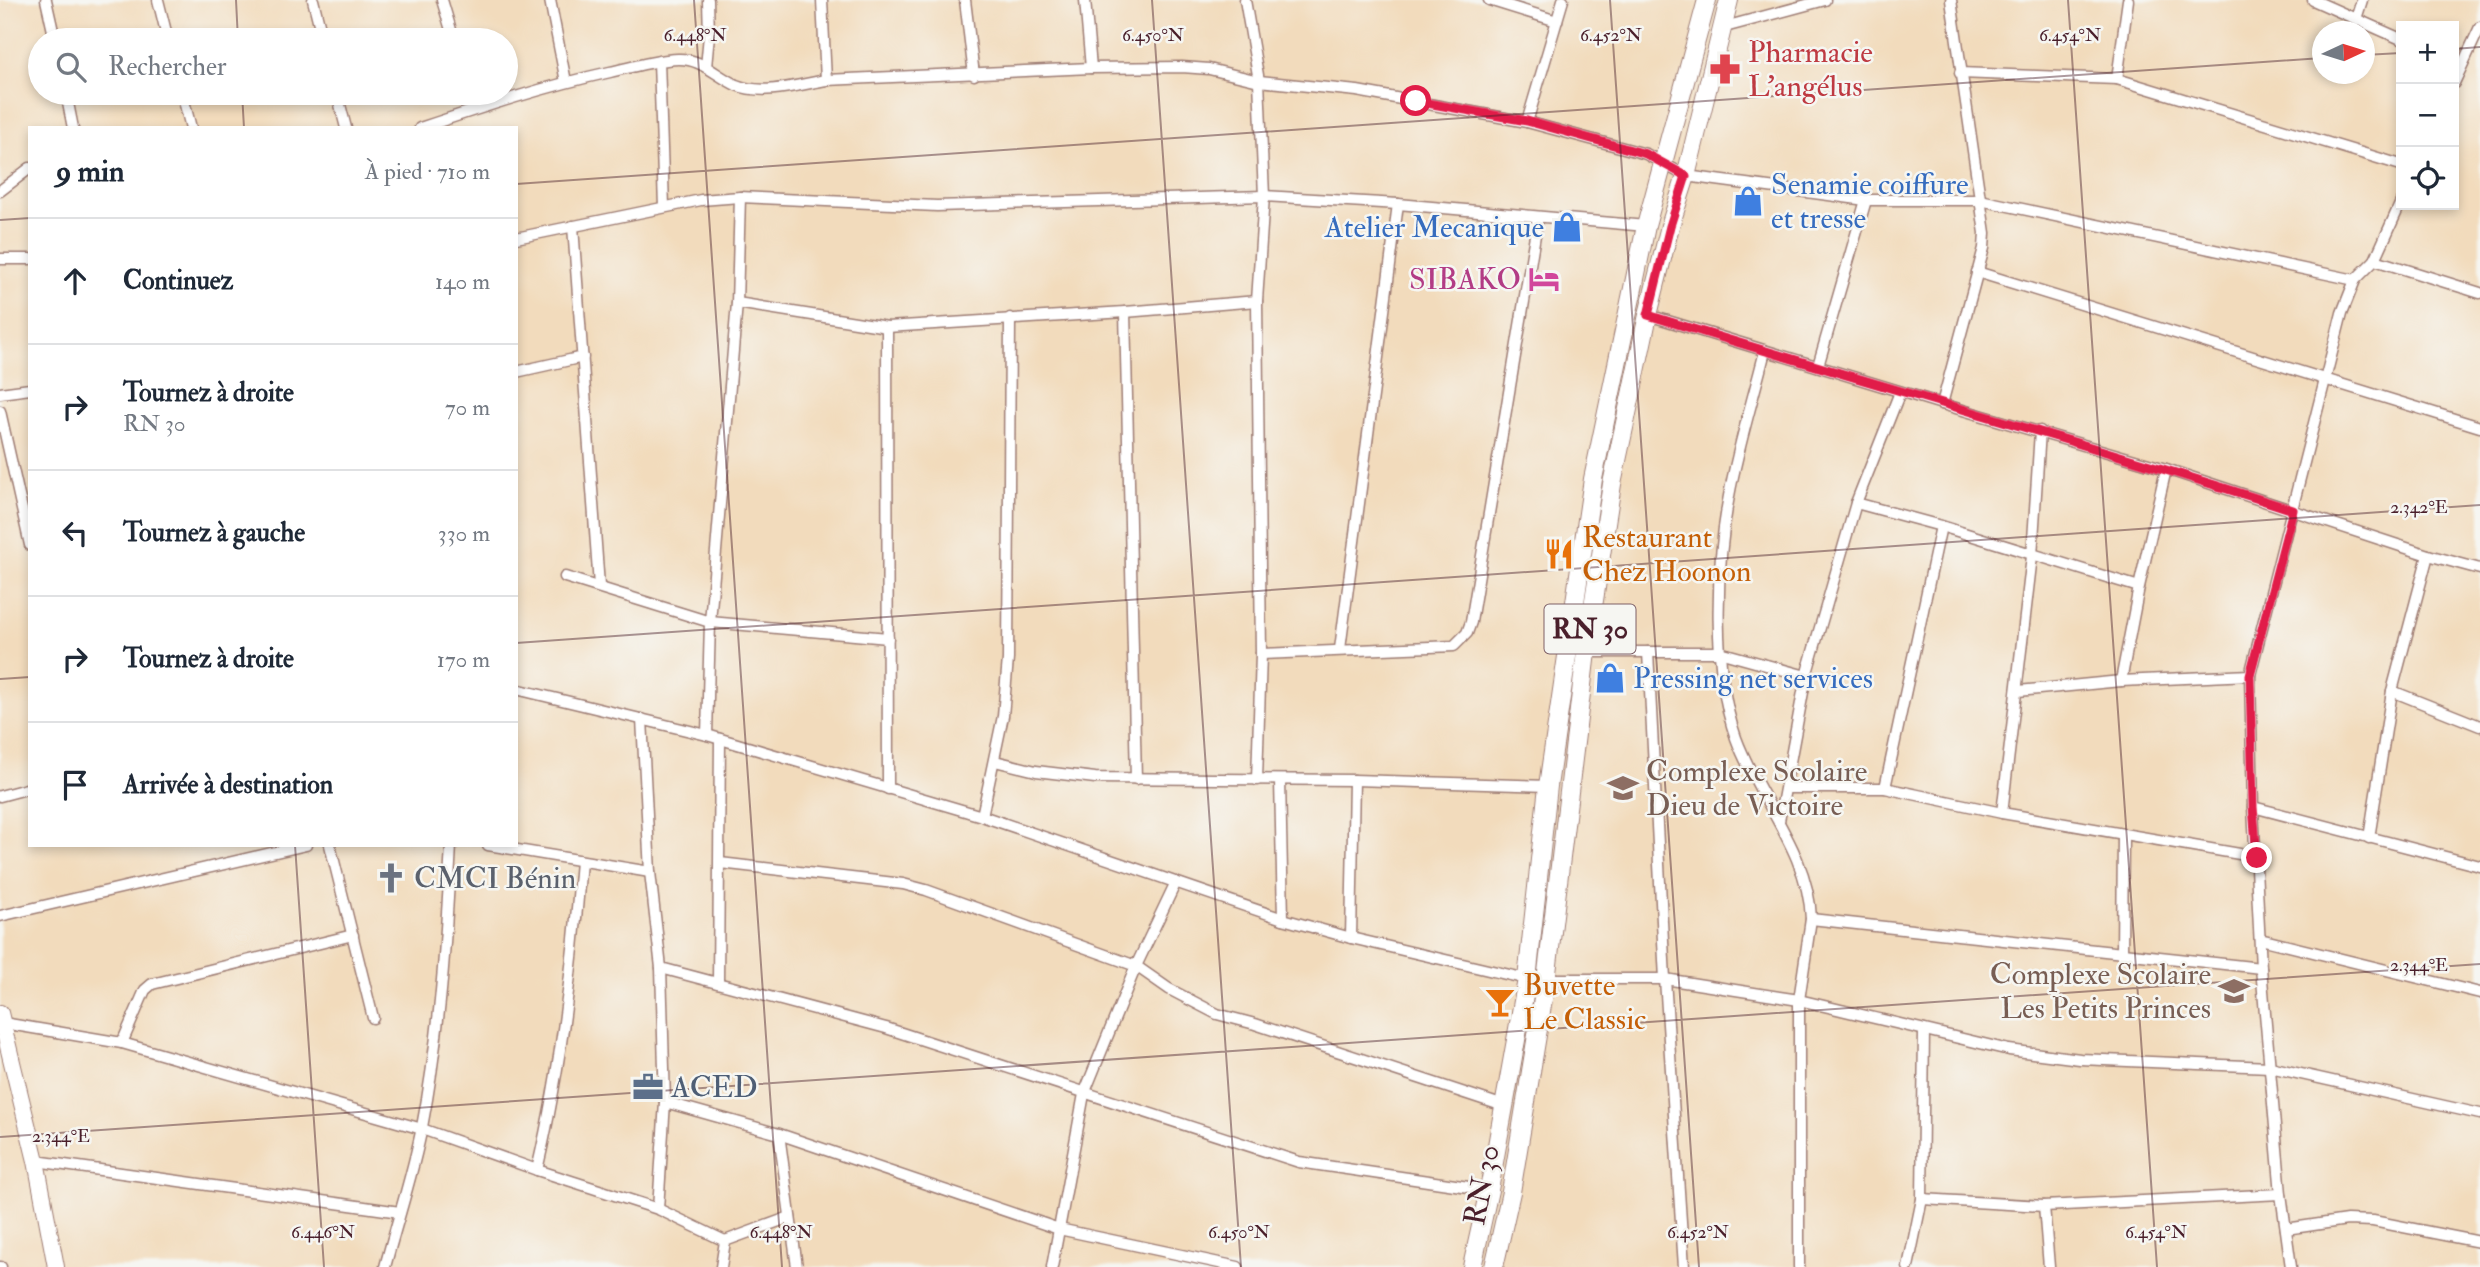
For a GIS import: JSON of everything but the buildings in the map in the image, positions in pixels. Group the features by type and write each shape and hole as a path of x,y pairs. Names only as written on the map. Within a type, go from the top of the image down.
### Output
{"main road":[{"name":"RN 30","path":"1472,1267 1489,1190 1527,979 1548,786 1593,479 1646,226 1707,0"},
{"name":"RN 30","path":"1494,1267 1511,1192 1546,981 1586,652 1612,484 1648,315 1670,226 1686,176 1729,0"},
{"path":"1,1018 36,1161 56,1267"}],"street":[{"path":"46,0 52,28"},
{"path":"158,0 165,28"},
{"path":"313,0 320,28"},
{"path":"442,0 450,28"},
{"path":"550,0 566,82"},
{"path":"706,67 708,0"},
{"path":"822,0 826,80"},
{"path":"965,0 974,75"},
{"path":"1085,0 1091,68"},
{"path":"1245,0 1259,81 1264,196 1257,301 1261,654 1256,780"},
{"path":"1489,0 1557,21"},
{"path":"1527,121 1563,0"},
{"path":"1721,28 1825,0"},
{"path":"1942,404 1985,233 1951,0"},
{"path":"2117,79 2128,0"},
{"path":"2314,0 2396,36"},
{"path":"2356,19 2362,0"},
{"path":"2459,61 2480,27"},
{"path":"518,96 566,82 659,61 688,60 738,85 754,89 826,80 1182,66 1209,69 1259,81 1357,91 1527,121 1646,154 1686,176 1866,200 1980,200 2355,280"},
{"path":"659,61 664,207"},
{"path":"1960,73 2117,79 2396,163"},
{"path":"68,105 73,126"},
{"path":"185,105 190,126"},
{"path":"340,105 345,126"},
{"path":"474,105 475,109"},
{"path":"426,126 488,105"},
{"path":"0,191 28,170"},
{"path":"518,238 701,200 740,197 937,206 1264,196 1398,204 1646,226"},
{"path":"707,735 710,622 737,303 740,197"},
{"path":"1818,366 1866,200"},
{"path":"1340,649 1398,204"},
{"path":"2291,1267 2281,1194 2261,968 2250,675 2342,313 2355,280 2375,260 2397,210"},
{"path":"1261,654 1454,646 1467,633 1538,217"},
{"path":"573,226 599,586"},
{"path":"0,260 28,259"},
{"path":"2375,260 2480,293"},
{"path":"1977,272 2480,427"},
{"path":"737,303 887,327 1257,301"},
{"path":"1125,312 1136,779"},
{"path":"1648,315 2166,469 2428,555 2480,569"},
{"path":"982,816 1003,716 1008,659 1010,318"},
{"path":"887,327 888,789"},
{"path":"1765,351 1729,496 1722,566 1719,652 1736,737 1752,773 1779,821 1806,884 1811,919 1799,1000 1799,1267"},
{"path":"518,372 583,357"},
{"path":"0,393 28,389"},
{"path":"1779,821 1807,676 1856,503 1900,391"},
{"path":"0,411 28,536"},
{"path":"2002,813 2032,556 2040,431"},
{"path":"2121,681 2166,469"},
{"path":"1856,503 1941,526 2139,587"},
{"path":"1885,788 1941,526"},
{"path":"2369,838 2392,691 2428,555"},
{"path":"565,576 710,622 888,638"},
{"path":"1586,652 1719,652 1807,676"},
{"path":"1648,652 1665,979 1684,1267"},
{"path":"2018,691 2121,681 2250,675"},
{"path":"518,689 707,735 982,816 1283,919 1351,938 1527,979 1665,979 1799,1000 2009,1050 2068,1058 2270,1068 2480,1114"},
{"path":"2392,691 2480,726"},
{"path":"642,719 650,872 661,968 665,1102 659,1209"},
{"path":"718,982 720,739"},
{"path":"995,761 1065,776 1548,786"},
{"path":"1280,780 1283,919"},
{"path":"1351,938 1354,780"},
{"path":"1787,788 1885,788 2002,813 2257,858"},
{"path":"0,796 28,789"},
{"path":"2253,807 2480,866"},
{"path":"2122,954 2123,834"},
{"path":"0,916 297,847"},
{"path":"331,847 373,1018"},
{"path":"385,1267 422,1129 437,1035 451,847"},
{"path":"500,847 650,872"},
{"path":"537,1170 565,1029 581,861"},
{"path":"720,863 903,884 926,890 1136,966 1169,989 1217,1014 1504,1106"},
{"path":"1052,1267 1084,1094 1136,966 1176,882"},
{"path":"1811,919 2261,968"},
{"path":"122,1043 145,990 152,984 353,935"},
{"path":"2260,939 2480,993"},
{"path":"661,968 886,1028 1299,1162 1489,1190"},
{"path":"1,1018 122,1043 422,1129 659,1209 725,1241 790,1217"},
{"path":"1908,1267 1922,1199 1924,1030"},
{"path":"665,1102 779,1134 1059,1229 1238,1267"},
{"path":"779,1134 797,1267"},
{"path":"36,1161 400,1212"},
{"path":"1922,1199 2044,1206 2281,1194"},
{"path":"2044,1206 2049,1267"},
{"path":"2286,1229 2347,1220 2373,1221 2480,1242"},
{"path":"721,1267 725,1241"}],"place":[{"name":"Pharmacie L'angélus","path":"1725,69"},
{"name":"Senamie coiffure et tresse","path":"1748,201"},
{"name":"Atelier Mecanique","path":"1567,227"},
{"name":"SIBAKO","path":"1544,279"},
{"name":"Restaurant Chez Hoonon","path":"1559,554"},
{"name":"Pressing net services","path":"1610,678"},
{"name":"Complexe Scolaire Dieu de Victoire","path":"1623,788"},
{"name":"CMCI Bénin","path":"391,878"},
{"name":"Complexe Scolaire Les Petits Princes","path":"2234,991"},
{"name":"Buvette Le Classic","path":"1500,1002"},
{"name":"ACED","path":"648,1087"}],"route":[{"path":"1416,101 1527,121 1646,154 1686,176 1670,226 1648,315 2166,469 2293,510 2250,675 2257,858"}]}
